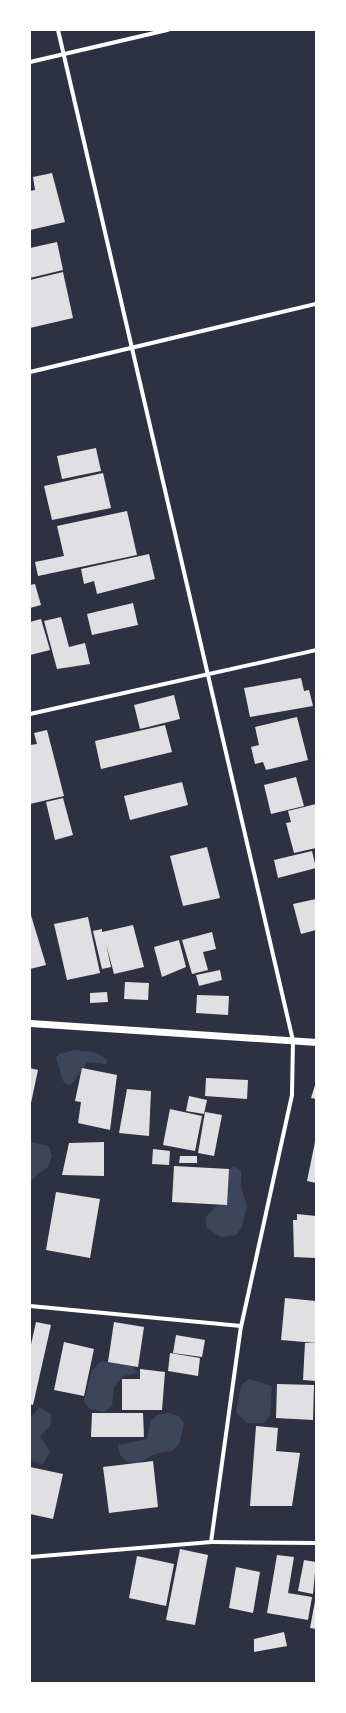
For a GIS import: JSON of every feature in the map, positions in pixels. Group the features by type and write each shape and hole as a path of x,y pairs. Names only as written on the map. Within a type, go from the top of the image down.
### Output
{"street":[{"path":"58,30 130,349 293,1041 292,1095 241,1326 211,1542"},
{"path":"30,62 168,30"},
{"path":"30,372 316,304"},
{"path":"30,714 316,650"},
{"path":"30,1023 316,1042"},
{"path":"30,1306 241,1326"},
{"path":"30,1557 211,1542 316,1543"}],"shaded area":[{"path":"74,1050 95,1052 108,1060 106,1064 87,1062 71,1085 67,1084 63,1081 56,1058 59,1054"},
{"path":"30,1142 49,1146 52,1156 49,1166 30,1181"},
{"path":"234,1166 241,1171 241,1187 247,1206 242,1227 236,1235 221,1237 207,1228 205,1218 219,1203 222,1175"},
{"path":"102,1361 133,1366 138,1373 124,1376 114,1387 112,1406 104,1412 89,1409 84,1401 92,1370"},
{"path":"249,1379 272,1386 270,1416 263,1423 247,1423 236,1413 241,1385"},
{"path":"40,1407 51,1415 50,1426 40,1436 50,1452 43,1464 30,1461 30,1418"},
{"path":"169,1413 179,1416 184,1423 180,1442 174,1450 155,1454 138,1463 127,1462 120,1455 118,1445 147,1439 151,1420 159,1414"}],"building":[{"path":"52,173 65,222 30,230 30,191 35,190 33,177"},
{"path":"57,242 63,270 30,278 30,248"},
{"path":"63,272 73,318 30,328 30,280"},
{"path":"96,448 101,471 62,479 57,456"},
{"path":"103,473 111,508 52,520 44,486"},
{"path":"127,511 137,555 38,576 35,562 64,556 57,526"},
{"path":"149,554 155,579 97,594 94,581 84,584 81,569"},
{"path":"35,584 41,605 30,608 30,585"},
{"path":"133,603 138,625 92,635 87,614"},
{"path":"61,617 69,647 85,643 90,664 57,669 44,621"},
{"path":"41,619 50,650 30,655 30,622"},
{"path":"301,678 304,691 309,690 313,706 250,717 244,688"},
{"path":"174,695 180,719 140,729 134,705"},
{"path":"297,717 308,760 266,770 263,762 255,764 251,747 259,745 255,727"},
{"path":"165,725 172,752 101,769 95,741"},
{"path":"47,730 64,796 30,804 30,745 37,744 34,733"},
{"path":"296,777 304,806 271,814 264,785"},
{"path":"182,782 188,805 130,820 124,796"},
{"path":"63,798 73,835 55,840 46,802"},
{"path":"316,804 316,848 294,853 286,823 291,822 288,811"},
{"path":"207,847 220,898 183,906 170,856"},
{"path":"312,851 316,868 278,878 274,860"},
{"path":"316,899 316,930 301,934 293,904"},
{"path":"30,912 46,965 30,969"},
{"path":"88,917 100,973 67,980 54,924"},
{"path":"133,925 144,967 114,974 106,944 111,967 102,969 93,931 102,929 102,932"},
{"path":"212,932 216,949 203,952 208,970 192,974 182,940"},
{"path":"179,940 186,967 162,977 154,947"},
{"path":"220,970 222,980 199,986 196,975"},
{"path":"125,982 149,983 148,1000 124,999"},
{"path":"107,992 108,1002 90,1003 90,993"},
{"path":"197,995 229,996 228,1015 196,1013"},
{"path":"30,1068 38,1070 31,1103 30,1103"},
{"path":"82,1068 117,1075 110,1130 78,1123 81,1102 75,1101"},
{"path":"206,1078 248,1080 247,1099 205,1096"},
{"path":"316,1082 316,1099 311,1098"},
{"path":"127,1089 151,1091 149,1136 119,1133"},
{"path":"189,1096 207,1100 204,1114 186,1111"},
{"path":"170,1109 202,1116 195,1151 163,1145"},
{"path":"205,1112 222,1115 214,1156 198,1153"},
{"path":"104,1142 104,1176 62,1175 69,1143"},
{"path":"316,1142 316,1183 307,1181"},
{"path":"153,1149 170,1151 169,1165 152,1164"},
{"path":"180,1156 197,1156 197,1163 179,1163"},
{"path":"174,1166 229,1169 227,1205 172,1202"},
{"path":"56,1192 100,1199 90,1258 46,1250"},
{"path":"297,1214 316,1216 316,1258 294,1257 293,1220 297,1220"},
{"path":"285,1298 316,1301 316,1343 281,1340"},
{"path":"36,1322 51,1325 33,1405 30,1404 30,1349"},
{"path":"114,1322 144,1327 138,1367 108,1362"},
{"path":"176,1335 205,1340 202,1357 173,1353"},
{"path":"64,1342 94,1349 84,1396 54,1390"},
{"path":"305,1343 316,1343 316,1381 303,1380"},
{"path":"170,1353 200,1358 198,1376 168,1371"},
{"path":"140,1369 165,1372 162,1410 122,1410 122,1379 140,1379"},
{"path":"277,1384 314,1385 313,1420 276,1418"},
{"path":"92,1413 143,1413 144,1437 91,1437"},
{"path":"256,1426 278,1428 276,1451 300,1453 292,1506 250,1506"},
{"path":"153,1461 158,1507 109,1513 103,1467"},
{"path":"30,1467 63,1474 53,1519 30,1514"},
{"path":"180,1549 208,1555 195,1625 166,1620"},
{"path":"277,1555 294,1557 288,1593 312,1597 308,1620 267,1613"},
{"path":"137,1556 174,1564 166,1606 129,1598"},
{"path":"304,1560 316,1562 313,1594 298,1591"},
{"path":"236,1567 260,1572 253,1613 229,1608"},
{"path":"316,1596 316,1629 310,1628"},
{"path":"284,1632 287,1646 254,1652 254,1639"}]}
